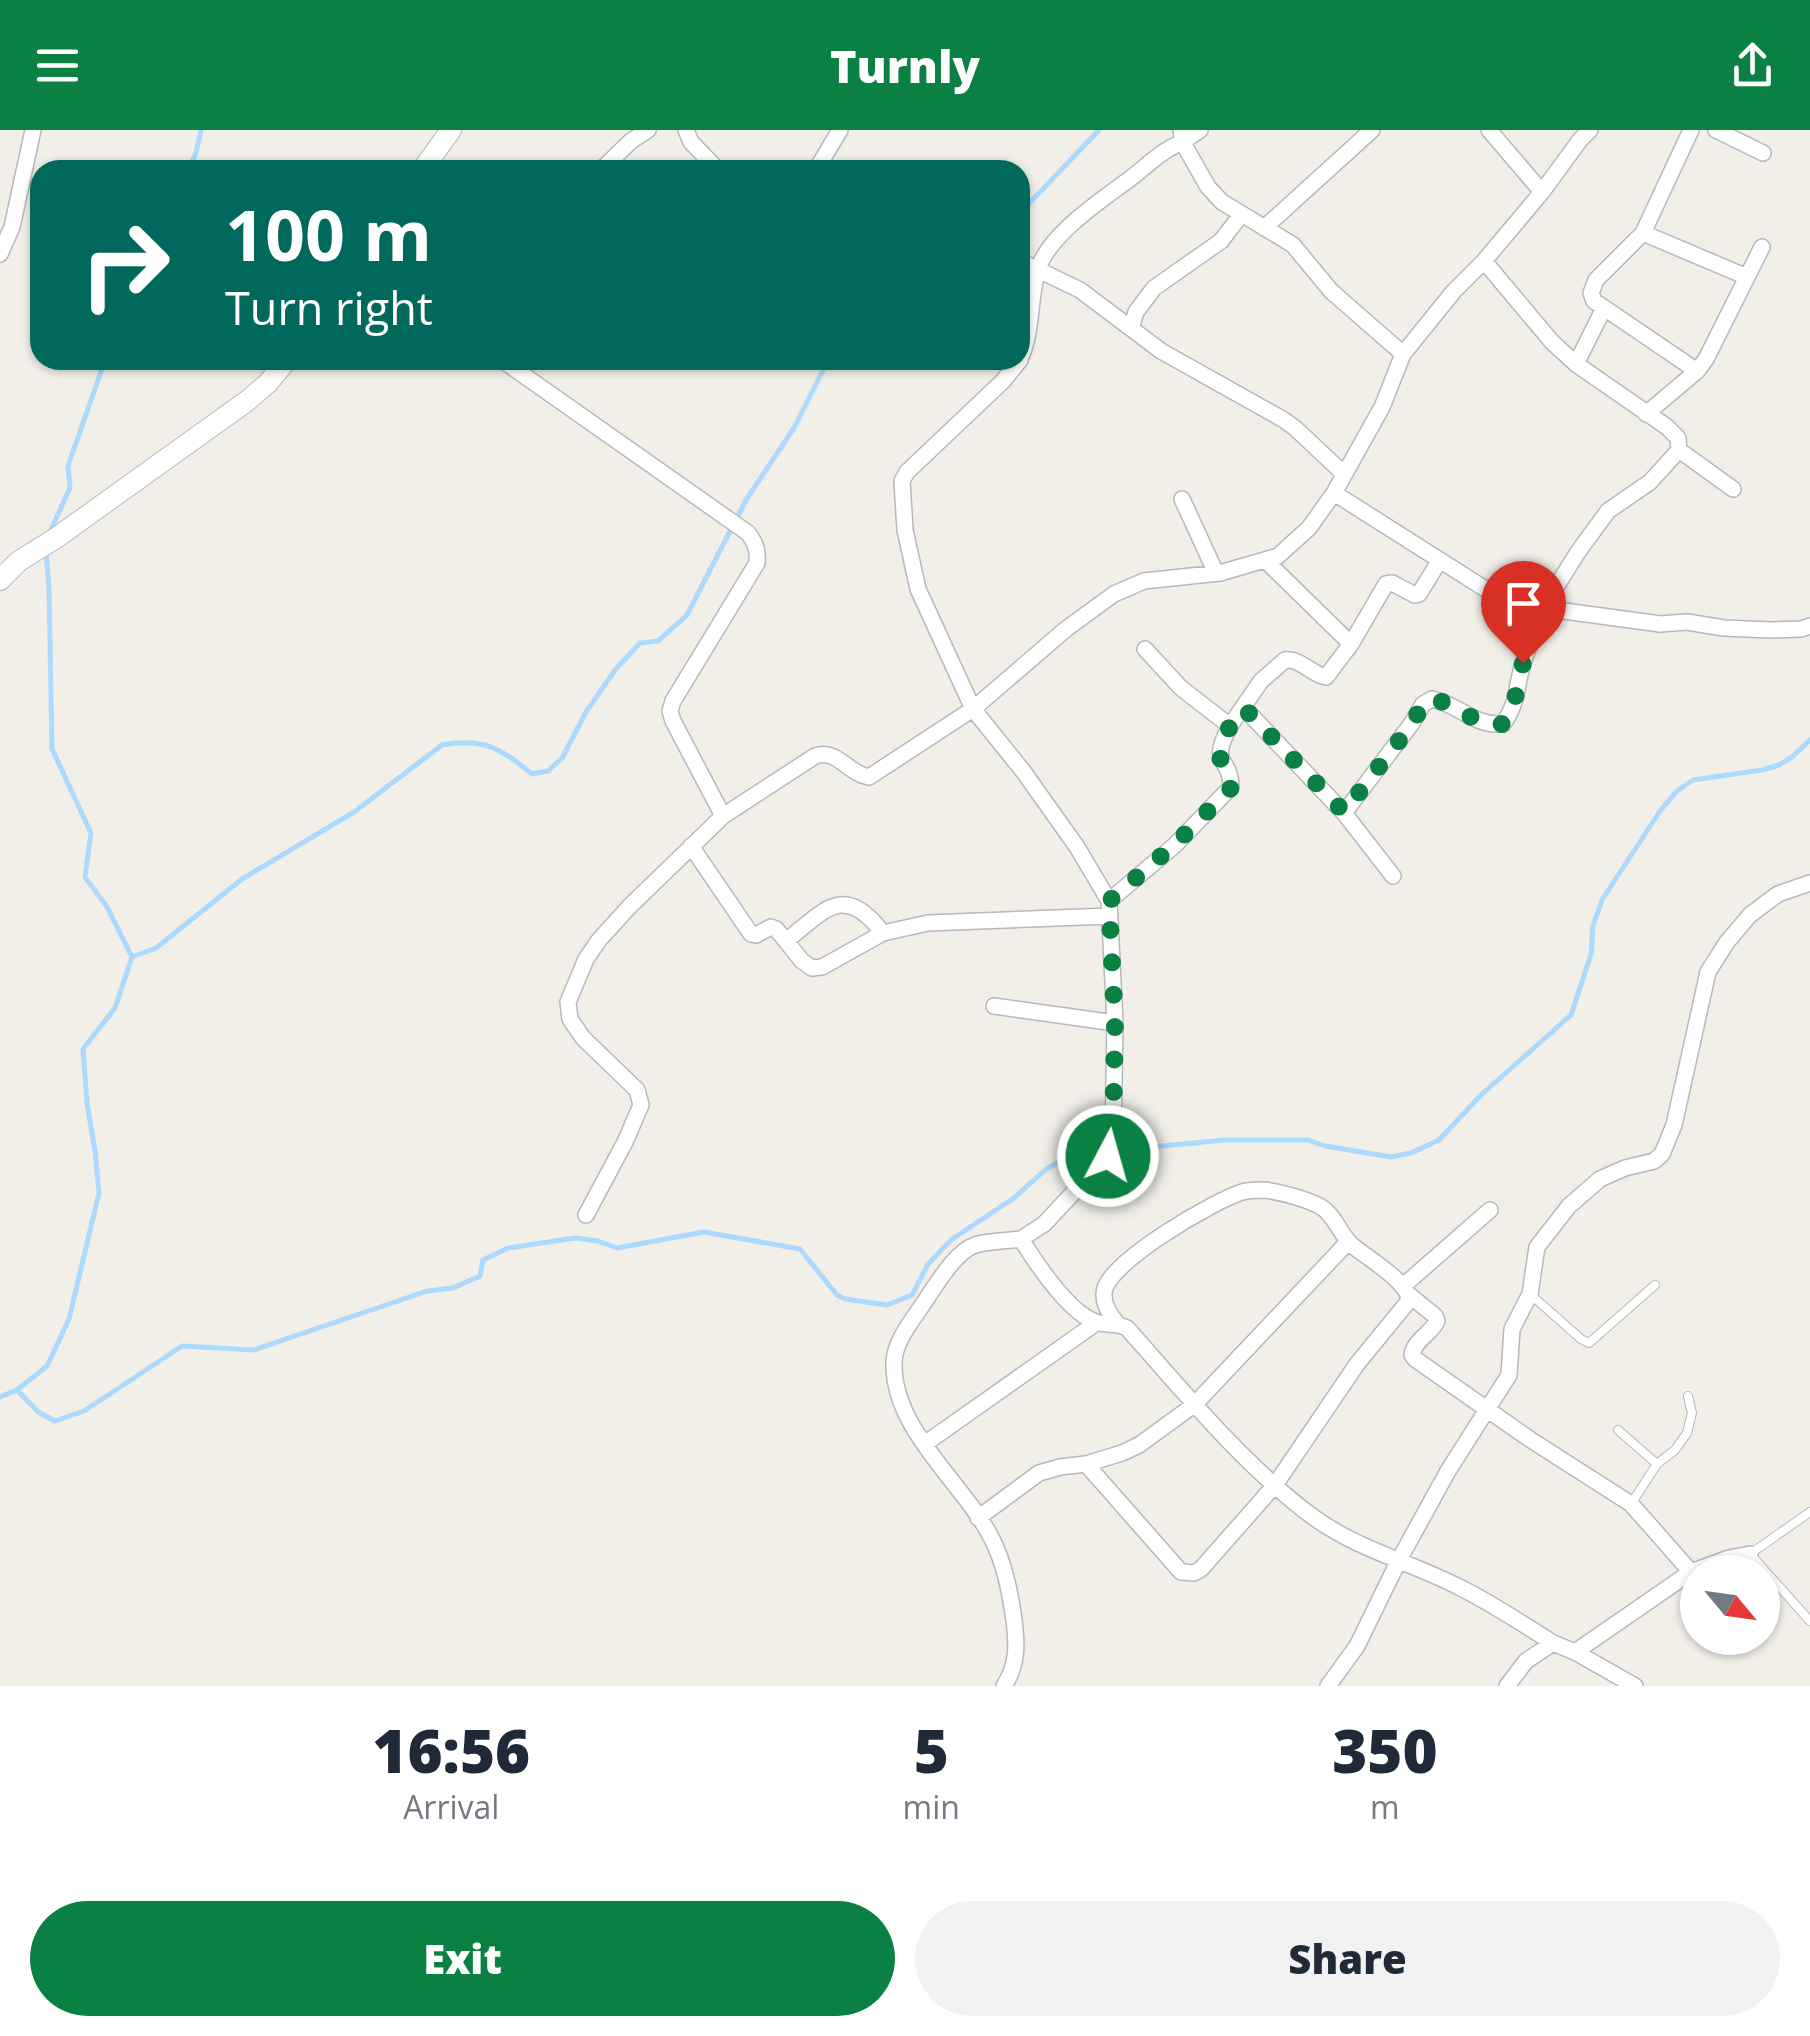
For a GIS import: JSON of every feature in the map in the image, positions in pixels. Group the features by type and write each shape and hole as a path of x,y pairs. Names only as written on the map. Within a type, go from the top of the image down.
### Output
{"street":[{"path":"0,254 12,227 34,130"},
{"path":"429,160 451,130"},
{"path":"611,160 648,130"},
{"path":"686,130 691,142 708,160"},
{"path":"822,160 840,130"},
{"path":"1030,319 1038,269 1063,233 1182,136 1200,130"},
{"path":"1264,228 1372,130"},
{"path":"1489,130 1542,192"},
{"path":"586,1214 641,1105 637,1090 583,1038 570,1019 568,1002 586,960 630,906 723,816 815,756 832,755 856,774 869,777 973,709 1066,629 1114,594 1144,581 1216,573 1278,556 1309,528 1334,493 1382,407 1403,354 1590,130"},
{"path":"1691,130 1643,233 1596,280 1591,294 1594,302 1697,371"},
{"path":"1716,130 1763,153"},
{"path":"1182,136 1208,187 1222,202 1293,245 1331,292 1403,354"},
{"path":"1132,328 1136,312 1154,288 1221,241 1241,214"},
{"path":"1643,233 1747,277"},
{"path":"1646,414 1706,359 1762,247"},
{"path":"1344,812 1423,704 1432,699 1443,701 1476,721 1502,724 1512,712 1523,663 1542,608 1608,511 1650,482 1678,450 1678,438 1667,427 1576,364 1552,342 1484,261"},
{"path":"1030,265 1080,290 1160,351 1284,420 1344,474"},
{"path":"1576,364 1604,308"},
{"path":"0,580 19,561 247,401 278,370"},
{"path":"516,370 748,533 755,542 757,563 670,711 723,816"},
{"path":"1004,1686 1017,1656 1006,1574 992,1538 943,1472 900,1404 894,1360 899,1342 938,1282 966,1250 977,1244 1021,1240 1044,1224 1108,1156 1113,1136 1115,1022 1109,909 1077,847 1024,771 973,709 918,589 905,530 902,481 914,464 1012,370"},
{"path":"1678,450 1733,488"},
{"path":"1334,493 1531,615 1542,608 1660,624 1687,622 1770,630 1801,630 1810,626"},
{"path":"1182,499 1216,573"},
{"path":"1265,560 1351,644"},
{"path":"691,846 751,934 771,926 812,968 822,967 883,934 928,923 1109,909 1231,788 1232,780 1221,762 1220,745 1261,682 1285,660 1294,660 1326,677 1351,644 1386,584 1419,594 1440,560"},
{"path":"1145,649 1182,688 1230,726"},
{"path":"1244,708 1344,812 1393,876"},
{"path":"1328,1686 1356,1646 1448,1471 1509,1374 1512,1329 1530,1294 1536,1247 1569,1206 1600,1179 1654,1161 1666,1148 1708,972 1750,915 1778,894 1810,883"},
{"path":"786,941 826,909 840,903 857,908 883,934"},
{"path":"994,1006 1115,1022"},
{"path":"1634,1686 1461,1588 1367,1548 1311,1516 1194,1406 1127,1328 1117,1323 1104,1300 1106,1287 1121,1268 1154,1240 1244,1191 1266,1190 1325,1210 1348,1242 1435,1316 1434,1327 1413,1348 1412,1355 1486,1410 1632,1504 1680,1560"},
{"path":"1406,1290 1490,1210"},
{"path":"1021,1240 1044,1275 1073,1306 1096,1323"},
{"path":"978,1518 1040,1473 1122,1454 1194,1406 1348,1242"},
{"path":"1086,1464 1182,1572 1194,1573 1275,1484 1357,1364 1407,1303 1406,1290"},
{"path":"926,1444 1096,1323 1117,1323"},
{"path":"1745,1555 1750,1554"},
{"path":"1575,1652 1680,1585"},
{"path":"1506,1686 1526,1661 1553,1643"}],"lane":[{"path":"1530,1294 1589,1343 1655,1285"},
{"path":"1632,1504 1657,1464 1675,1450 1687,1433 1692,1413 1688,1396"},
{"path":"1618,1430 1657,1464"},
{"path":"1810,1512 1750,1554 1810,1621"}],"waterway":[{"path":"193,160 201,130"},
{"path":"1030,202 1099,130"},
{"path":"50,532 70,488 68,466 102,370"},
{"path":"132,957 156,948 242,879 354,812 442,745 481,744 501,752 532,774 548,771 562,758 586,712 615,670 640,643 658,641 687,615 746,500 794,428 823,370"},
{"path":"0,1397 17,1390 47,1366 69,1319 99,1193 83,1049 115,1008 132,957 107,907 85,877 91,833 52,749 46,552"},
{"path":"17,1390 38,1412 55,1421 84,1411 182,1346 254,1350 427,1291 453,1288 480,1276 483,1260 508,1248 575,1238 617,1248 704,1232 800,1249 837,1295 887,1305 912,1295 928,1264 951,1240 1081,1148 1308,1140 1391,1157 1411,1153 1439,1140 1481,1095 1571,1015 1591,954 1593,926 1602,900 1677,791 1693,780 1779,765 1810,740"}],"route":[{"path":"1108,1156 1113,1136 1115,1022 1109,901 1175,844 1231,788 1232,780 1221,762 1220,745 1244,708 1344,812 1423,704 1432,699 1443,701 1476,721 1502,724 1512,712 1523,663"}]}
